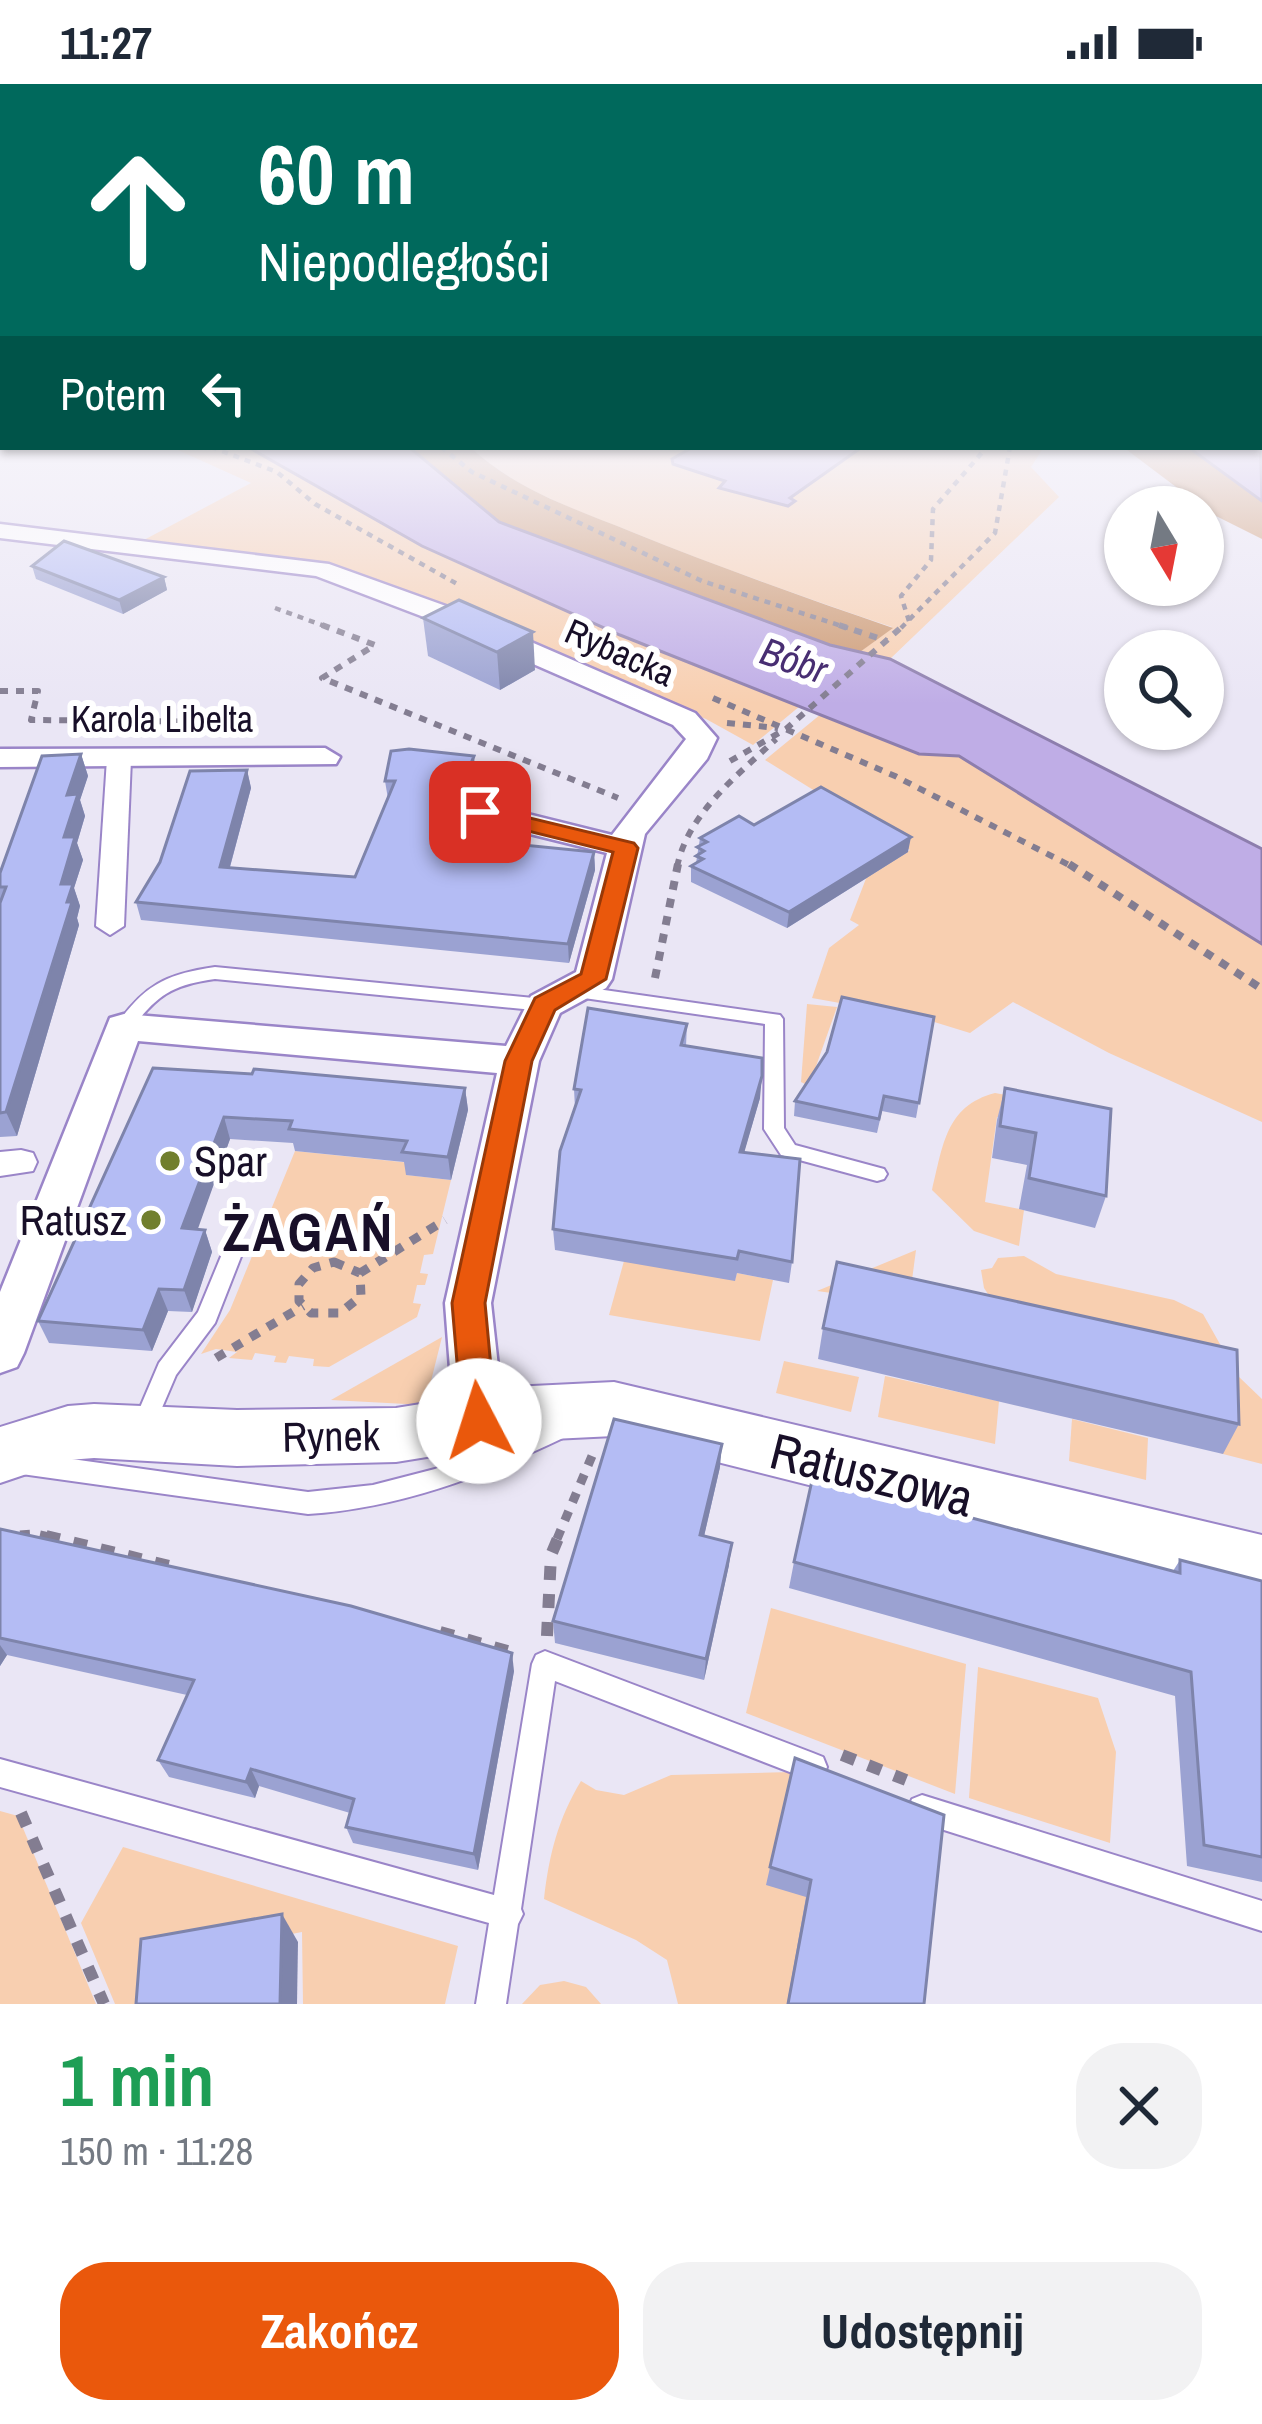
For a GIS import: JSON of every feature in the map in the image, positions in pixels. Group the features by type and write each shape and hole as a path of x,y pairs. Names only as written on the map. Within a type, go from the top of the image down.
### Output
{"street":[{"name":"Rybacka","path":"0,531 312,568 356,580 684,719 702,738 696,752 647,811"},
{"name":"Karola Libelta","path":"0,758 325,758"},
{"path":"110,926 119,759"},
{"path":"479,1421 468,1303 518,1061 559,998 593,979 629,832 647,811"},
{"path":"480,812 626,848"},
{"path":"0,1353 124,1027 518,1061"},
{"name":"Ratuszowa","path":"479,1421 532,1412 597,1428 614,1409 1262,1568"},
{"name":"Rynek","path":"0,1458 68,1433 396,1435 479,1421"}],"lane":[{"path":"124,1027 148,994 175,977 215,973 559,998 651,1000 774,1019 774,1129 788,1150 877,1174"},
{"path":"140,1434 166,1370 214,1304 232,1254"},
{"path":"0,1458 308,1503 351,1502 461,1474 597,1428"},
{"path":"491,2004 545,1664 842,1767"},
{"path":"2,1774 508,1914"},
{"path":"890,1797 955,1822 1262,1916"}],"path":[{"path":"352,525 471,591"},
{"path":"584,525 702,580 889,641"},
{"path":"909,621 901,596 931,560 932,525"},
{"path":"651,1000 681,848 714,798 889,641 995,533 996,525"},
{"path":"275,608 375,645 322,678 647,811"},
{"path":"0,691 38,691 31,720 240,722"},
{"path":"701,693 1048,851 1262,989"},
{"path":"753,748 786,729"},
{"path":"360,1273 460,1210"},
{"path":"334,1262 360,1273 361,1296 349,1309 320,1316 303,1306 299,1284 313,1268 334,1262"},
{"path":"210,1361 303,1306"},
{"path":"423,1628 545,1664 551,1555 597,1428"},
{"path":"0,1536 36,1534 172,1567"},
{"path":"842,1767 921,1786"},
{"path":"2,1774 104,2004"}],"shaded area":[{"path":"173,525 384,525 620,635 800,706 753,745 706,719 369,582 142,541"},
{"path":"506,525 614,525 893,628 860,652"},
{"path":"614,525 1030,525 890,659 860,652 892,627"},
{"path":"1233,525 1262,525 1262,539"},
{"path":"821,714 919,754 959,756 1262,944 1262,1122 1109,1053 1013,1002 970,1033 918,1017 812,998 829,948 859,925 850,920 867,876 910,850 765,760"},
{"path":"807,1004 837,1007 809,1086 801,1082"},
{"path":"1006,1095 1002,1116 997,1117 985,1202 1024,1210 1019,1246 974,1231 932,1190 956,1118 978,1099"},
{"path":"295,1151 411,1163 407,1175 451,1180 433,1254 424,1255 420,1273 428,1274 425,1285 417,1285 413,1303 421,1304 417,1317 329,1367 313,1366 314,1359 289,1356 286,1363 255,1353 252,1360 229,1358 237,1352 216,1349 201,1354 230,1310"},
{"path":"916,1250 912,1280 946,1285 968,1312 996,1306 984,1288 981,1270 992,1268 998,1258 1024,1256 1056,1274 1174,1300 1203,1314 1238,1376 1262,1399 1262,1464 1223,1454 832,1293 817,1291"},
{"path":"624,1261 735,1280 737,1273 773,1280 760,1341 609,1315"},
{"path":"442,1337 425,1405 331,1400"},
{"path":"784,1361 859,1377 851,1412 776,1393"},
{"path":"885,1376 999,1401 995,1444 878,1417"},
{"path":"1072,1419 1148,1438 1146,1480 1069,1461"},
{"path":"771,1608 966,1664 955,1794 746,1713"},
{"path":"978,1667 1098,1698 1116,1752 1110,1843 969,1798"},
{"path":"792,1772 823,1903 787,2004 678,2004 667,1960 636,1940 544,1899 556,1838 581,1781 596,1790 624,1795 671,1775"},
{"path":"0,1811 18,1816 96,2004 0,2004"},
{"path":"123,1847 458,1946 445,2004 303,2004 302,1932 155,1960 151,2004 115,2004 81,1923"},
{"path":"564,1981 586,1987 601,2004 522,2004 540,1985"}],"water":[{"name":"Bóbr","path":"384,525 506,525 830,645 890,659 1262,849 1262,944 959,756 919,754 620,635"}],"building":[{"path":"64,541 164,577 119,600 32,566"},
{"path":"459,600 533,632 497,652 423,618"},
{"path":"391,751 474,756 443,831 516,836 513,844 594,852 568,944 136,902 160,862 190,771 247,770 220,867 355,877 395,781 385,781"},
{"path":"81,754 67,795 78,794 64,837 75,837 61,884 73,884 67,902 72,902 6,1112 0,1113 0,903 6,887 0,887 0,873 42,756"},
{"path":"821,787 911,837 789,912 691,866 703,859 696,856 704,851 697,847 707,842 700,838 739,816 754,825"},
{"path":"842,997 934,1017 919,1103 884,1096 879,1119 795,1101 827,1052"},
{"path":"588,1008 687,1024 681,1045 762,1058 762,1076 740,1152 800,1159 792,1262 739,1251 737,1259 553,1229 560,1151 581,1090 574,1089"},
{"path":"153,1068 252,1074 254,1069 465,1088 448,1157 402,1152 407,1141 289,1129 292,1121 224,1117 182,1228 205,1230 184,1290 159,1289 143,1330 38,1321"},
{"path":"1005,1088 1111,1109 1106,1196 1029,1178 1036,1133 1000,1126"},
{"path":"837,1262 1237,1350 1239,1424 823,1328"},
{"path":"614,1419 722,1444 700,1535 732,1543 706,1659 553,1621"},
{"path":"813,1476 1180,1573 1180,1560 1262,1581 1262,1857 1204,1845 1191,1672 794,1562"},
{"path":"0,1529 351,1606 512,1653 474,1854 346,1827 354,1799 251,1769 246,1782 158,1760 194,1680 0,1638"},
{"path":"795,1758 944,1815 924,2004 788,2004 811,1880 770,1867"},
{"path":"282,1914 280,2004 136,2004 141,1939"}],"place":[{"name":"Spar","path":"170,1161"},
{"name":"Ratusz","path":"151,1220"}],"district":[{"name":"ŻAGAŃ","path":"309,1231"}],"route":[{"path":"479,1421 468,1303 518,1061 544,1005 593,979 626,848 480,812"}]}
